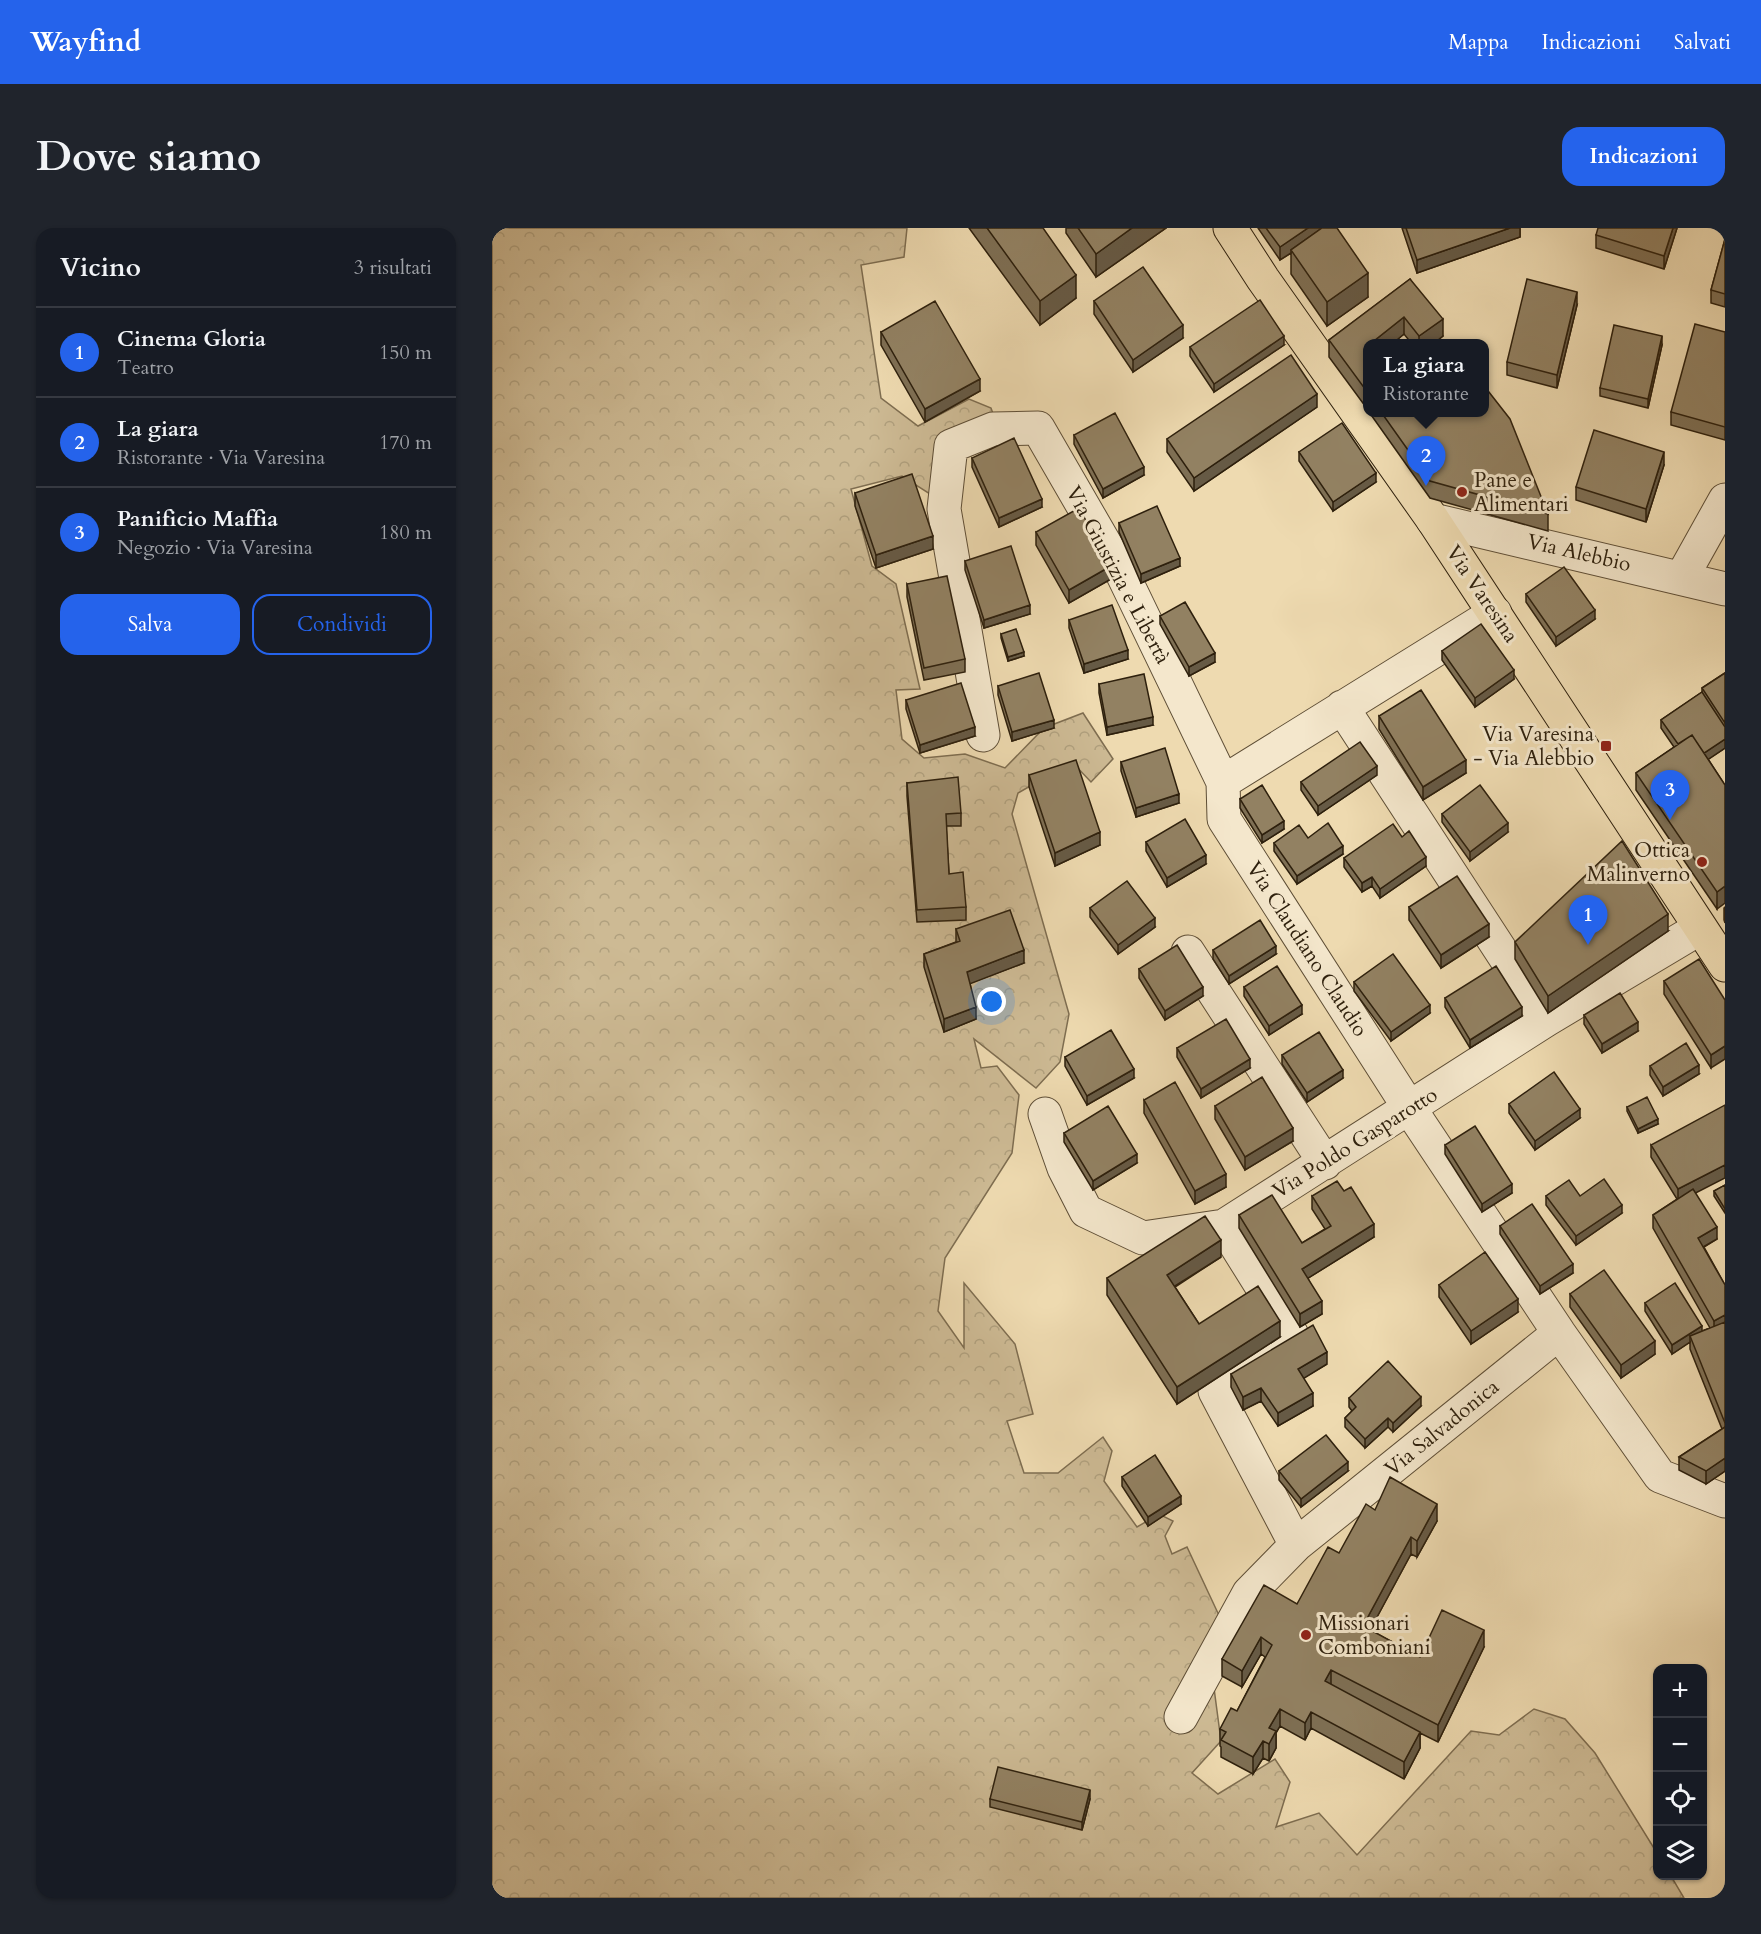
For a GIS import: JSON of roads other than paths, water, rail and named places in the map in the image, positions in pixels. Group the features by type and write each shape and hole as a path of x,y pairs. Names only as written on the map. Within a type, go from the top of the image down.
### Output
{"main road":[{"name":"Via Varesina","path":"1230,228 1495,613 1725,966"}],"street":[{"name":"Via Giustizia e Libertà","path":"983,735 944,509 951,446 993,429 1038,428 1123,575 1223,782"},
{"path":"1682,577 1725,500"},
{"name":"Via Alebbio","path":"1432,520 1725,588"},
{"path":"1223,782 1495,613"},
{"path":"1342,707 1546,1020"},
{"name":"Via Claudiano Claudio","path":"1223,782 1224,819 1410,1109 1559,1333"},
{"name":"Via Poldo Gasparotto","path":"1045,1114 1064,1168 1086,1211 1143,1238 1224,1226 1546,1020 1700,928"},
{"path":"1188,952 1325,1163"},
{"path":"1224,1226 1292,1335 1215,1391 1296,1545"},
{"path":"1559,1333 1660,1476 1725,1501"},
{"name":"Via Salvadonica","path":"1181,1717 1249,1593 1296,1545 1559,1333"}],"place":[{"name":"La giara","path":"1426,486"},
{"name":"Pane e Alimentari","path":"1462,492"},
{"name":"Via Varesina - Via Alebbio","path":"1606,746"},
{"name":"Panificio Maffia","path":"1670,820"},
{"name":"Ottica Malinverno","path":"1702,862"},
{"name":"Cinema Gloria","path":"1588,945"},
{"name":"Missionari Comboniani","path":"1306,1635"}]}
